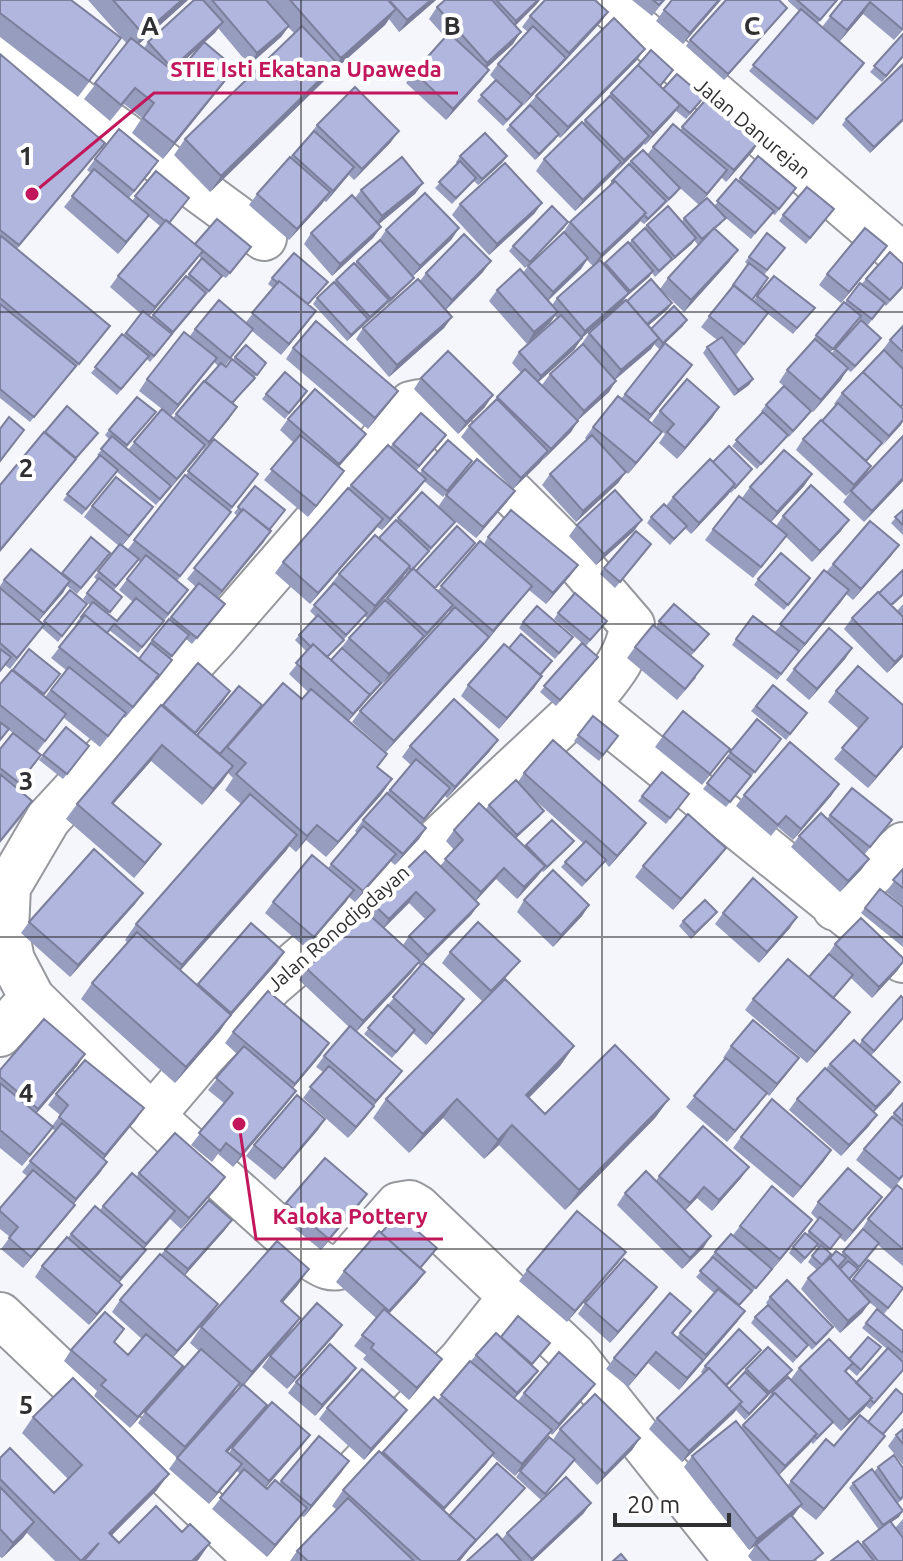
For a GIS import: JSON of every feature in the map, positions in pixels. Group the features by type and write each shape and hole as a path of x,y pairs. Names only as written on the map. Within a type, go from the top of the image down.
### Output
{"street":[{"name":"Jalan Danurejan","path":"604,0 903,256"},
{"path":"0,44 264,238"},
{"name":"Jalan Ronodigdayan","path":"32,998 12,960 6,930 8,887 48,819 225,627 327,509 411,404 420,402 557,538 632,625 631,643 619,664 585,707 577,710 422,855 272,984 203,1056 152,1116"},
{"path":"585,707 593,710 903,960"},
{"path":"835,908 903,845"},
{"path":"0,1034 32,998 152,1116 306,1254 328,1268 337,1269 346,1264 398,1205 410,1203 574,1356 737,1561"},
{"path":"272,1561 462,1359 509,1294"},
{"path":"0,1315 259,1561"}],"building":[{"path":"0,0 71,0 121,38 89,81 0,13"},
{"path":"113,0 182,0 143,34"},
{"path":"194,0 203,0 223,22 172,68 148,42"},
{"path":"212,0 266,0 289,26 257,53"},
{"path":"290,0 388,0 396,9 341,58"},
{"path":"389,0 431,0 407,20"},
{"path":"445,0 492,0 521,32 487,63 437,7"},
{"path":"496,0 538,0 516,21"},
{"path":"545,0 595,0 608,12 569,53 530,16"},
{"path":"672,0 719,0 690,33 664,10"},
{"path":"726,0 779,0 787,8 728,74 690,40"},
{"path":"797,0 837,0 820,20"},
{"path":"843,0 903,0 903,28 870,2 847,30 830,16"},
{"path":"801,9 864,63 817,119 753,65"},
{"path":"614,18 645,49 568,127 536,96"},
{"path":"302,26 337,63 221,176 185,139"},
{"path":"533,26 566,58 531,95 498,64"},
{"path":"449,33 489,70 453,109 414,72"},
{"path":"903,34 903,56 886,76 874,66"},
{"path":"131,38 177,74 204,42 235,68 174,143 143,118 154,103 135,88 121,105 95,83"},
{"path":"651,50 673,70 660,86 638,65"},
{"path":"0,54 105,143 19,245 0,230"},
{"path":"903,64 903,119 874,147 846,119"},
{"path":"638,65 680,105 653,133 611,93"},
{"path":"677,74 704,97 690,113 663,89"},
{"path":"496,80 522,104 507,120 481,95"},
{"path":"355,87 399,131 362,169 317,125"},
{"path":"610,96 649,136 624,160 585,120"},
{"path":"709,96 761,139 734,170 682,127"},
{"path":"530,105 559,134 539,154 510,125"},
{"path":"582,122 621,162 583,200 544,159"},
{"path":"673,124 727,170 707,194 653,147"},
{"path":"119,129 158,161 134,191 95,159"},
{"path":"314,131 354,167 333,191 293,155"},
{"path":"485,133 507,156 482,179 460,156"},
{"path":"643,150 680,188 669,199 631,161"},
{"path":"758,156 796,188 779,209 740,178"},
{"path":"290,157 330,192 297,229 257,194"},
{"path":"402,157 423,183 382,216 361,190"},
{"path":"460,161 476,178 456,198 439,182"},
{"path":"505,163 542,203 497,244 460,204"},
{"path":"629,164 666,201 648,219 646,213 612,181"},
{"path":"94,169 149,215 126,242 72,196"},
{"path":"156,171 189,198 169,223 135,196"},
{"path":"736,179 774,211 755,233 717,201"},
{"path":"615,181 646,213 601,255 570,222"},
{"path":"807,187 834,209 810,238 783,215"},
{"path":"425,193 459,228 420,266 386,230"},
{"path":"352,195 381,227 340,264 311,233"},
{"path":"707,198 726,218 702,239 684,218"},
{"path":"552,206 568,222 530,262 513,246"},
{"path":"668,206 696,238 675,257 647,225"},
{"path":"217,219 251,247 230,273 195,244"},
{"path":"166,220 203,251 155,307 118,276"},
{"path":"645,228 672,259 659,271 632,240"},
{"path":"714,228 738,250 691,300 668,278"},
{"path":"865,228 887,246 849,292 827,274"},
{"path":"564,232 588,258 553,292 528,266"},
{"path":"767,233 785,248 767,270 749,257"},
{"path":"464,234 491,261 452,300 426,273"},
{"path":"0,235 110,326 79,364 0,298"},
{"path":"380,240 414,278 391,299 357,261"},
{"path":"628,242 653,271 630,291 605,263"},
{"path":"890,252 903,264 903,286 890,300 866,279"},
{"path":"294,253 328,282 308,304 272,278"},
{"path":"202,258 222,276 209,291 189,274"},
{"path":"600,260 629,293 585,331 557,298"},
{"path":"354,263 389,300 370,317 336,280"},
{"path":"749,263 768,278 752,300 733,285"},
{"path":"520,269 558,312 534,332 497,290"},
{"path":"186,276 206,293 173,332 153,315"},
{"path":"774,276 815,308 797,328 757,296"},
{"path":"418,279 452,317 397,365 363,328"},
{"path":"651,279 672,303 647,324 627,301"},
{"path":"279,281 316,311 289,344 252,313"},
{"path":"334,282 368,319 351,335 317,298"},
{"path":"860,283 885,303 872,319 847,300"},
{"path":"734,285 768,313 744,344 709,316"},
{"path":"219,300 253,329 230,358 195,329"},
{"path":"626,300 659,338 621,370 589,333"},
{"path":"844,302 861,316 833,349 816,335"},
{"path":"0,304 76,366 34,417 0,389"},
{"path":"674,306 687,320 663,343 651,329"},
{"path":"143,311 172,334 154,356 126,333"},
{"path":"561,315 582,338 541,376 519,352"},
{"path":"861,320 881,338 855,366 835,349"},
{"path":"316,321 398,391 375,418 293,348"},
{"path":"903,326 903,352 890,340"},
{"path":"184,332 217,358 178,405 147,379"},
{"path":"122,334 149,356 121,389 95,367"},
{"path":"722,337 753,379 738,390 707,347"},
{"path":"815,339 848,368 821,400 787,370"},
{"path":"665,343 692,365 651,415 625,394"},
{"path":"583,344 616,381 584,411 550,374"},
{"path":"246,345 266,363 257,375 235,357"},
{"path":"884,350 903,369 901,407 863,372"},
{"path":"448,351 493,395 466,422 421,378"},
{"path":"232,359 255,378 232,403 205,381 221,363 226,367"},
{"path":"525,369 578,421 551,449 497,397"},
{"path":"285,372 307,391 289,413 266,394"},
{"path":"863,372 903,409 903,420 889,436 842,393"},
{"path":"687,379 719,407 685,448 667,432 674,424 660,411"},
{"path":"204,381 237,407 209,442 176,414"},
{"path":"784,386 811,411 793,431 766,405"},
{"path":"315,389 366,434 339,464 288,419"},
{"path":"618,396 662,432 636,463 593,427"},
{"path":"137,397 156,412 127,445 109,430"},
{"path":"497,399 548,451 521,478 469,426"},
{"path":"838,403 882,443 866,461 822,421"},
{"path":"67,406 98,433 76,458 45,432"},
{"path":"162,409 205,445 177,479 134,442"},
{"path":"763,412 788,435 761,464 736,440"},
{"path":"421,413 446,435 419,466 393,444"},
{"path":"9,417 24,430 0,461 0,429"},
{"path":"821,420 871,466 854,485 803,439"},
{"path":"44,432 76,459 0,550 0,485"},
{"path":"300,435 344,471 316,506 271,469"},
{"path":"592,435 626,472 583,511 550,474"},
{"path":"112,436 171,486 160,499 101,449"},
{"path":"903,436 903,478 872,511 851,491"},
{"path":"214,439 258,474 232,507 188,471"},
{"path":"448,440 472,461 447,491 422,470"},
{"path":"388,445 426,479 390,519 351,485"},
{"path":"729,446 752,469 735,488 735,484 713,462"},
{"path":"784,450 812,474 777,512 750,487"},
{"path":"100,455 118,470 86,509 67,494"},
{"path":"477,459 515,491 483,527 446,495"},
{"path":"710,459 735,484 699,523 673,497"},
{"path":"185,475 231,512 180,576 134,540"},
{"path":"116,477 153,507 129,536 92,506"},
{"path":"811,485 849,520 820,551 783,516"},
{"path":"255,486 285,510 269,530 238,507"},
{"path":"348,488 383,519 318,593 283,562"},
{"path":"615,490 642,520 604,554 577,525"},
{"path":"422,492 455,522 431,548 398,518"},
{"path":"739,496 787,535 761,567 713,529"},
{"path":"664,504 687,526 674,539 651,517"},
{"path":"243,509 271,531 222,591 194,568"},
{"path":"511,510 578,565 553,593 488,537"},
{"path":"903,510 903,525 895,517"},
{"path":"396,520 429,551 412,570 379,538"},
{"path":"870,521 899,545 861,589 833,564"},
{"path":"457,526 475,543 435,588 416,571"},
{"path":"636,531 651,544 620,582 604,568"},
{"path":"375,535 410,566 375,606 339,574"},
{"path":"91,537 110,553 81,588 62,573"},
{"path":"480,541 532,586 493,631 441,586"},
{"path":"120,544 139,559 116,586 98,571"},
{"path":"31,549 70,581 44,613 4,580"},
{"path":"781,553 810,578 788,605 758,579"},
{"path":"146,555 188,590 168,614 127,579"},
{"path":"413,568 453,605 427,633 387,598"},
{"path":"824,570 849,590 805,644 780,624"},
{"path":"903,570 903,594 891,605 879,593"},
{"path":"99,578 122,597 110,612 87,593"},
{"path":"199,583 225,604 197,638 171,617"},
{"path":"334,583 367,613 346,635 314,605"},
{"path":"0,588 44,625 17,658 0,643"},
{"path":"70,590 87,604 62,636 44,621"},
{"path":"878,592 903,617 903,654 895,662 852,618"},
{"path":"575,593 607,621 590,640 558,613"},
{"path":"136,598 164,621 142,647 114,624 107,633 85,615 81,617 93,602 117,621"},
{"path":"385,600 424,636 389,674 349,638"},
{"path":"674,604 709,634 694,651 659,621"},
{"path":"537,606 573,637 559,653 523,622"},
{"path":"455,607 489,637 394,741 360,711"},
{"path":"85,615 159,675 133,707 59,647"},
{"path":"318,615 344,640 327,657 299,635"},
{"path":"753,616 799,651 781,674 736,639"},
{"path":"169,619 189,635 172,656 152,640"},
{"path":"653,625 703,666 685,689 635,647"},
{"path":"829,628 852,648 817,689 794,669"},
{"path":"521,634 552,661 540,675 509,648"},
{"path":"151,643 172,660 157,679 159,675 139,659"},
{"path":"582,643 598,657 560,700 544,686"},
{"path":"313,644 370,695 353,714 296,663"},
{"path":"504,644 542,676 507,718 468,685"},
{"path":"342,648 381,683 370,695 331,660"},
{"path":"0,649 11,657 0,671"},
{"path":"29,649 60,674 44,694 13,670"},
{"path":"198,663 230,691 195,733 163,705"},
{"path":"858,666 903,705 903,745 876,777 842,748 868,718 836,691"},
{"path":"69,667 126,713 108,736 51,690"},
{"path":"12,670 66,714 45,741 0,705 0,684"},
{"path":"283,683 302,699 311,689 387,754 377,767 392,779 338,842 317,825 307,836 236,774 246,763 227,747"},
{"path":"773,685 807,713 790,734 756,706"},
{"path":"239,686 262,705 220,754 197,735"},
{"path":"454,699 498,740 455,787 410,746"},
{"path":"161,705 233,766 213,789 162,745 112,803 161,844 145,863 77,804"},
{"path":"683,711 730,749 710,774 663,736"},
{"path":"593,716 618,736 603,755 578,735"},
{"path":"757,719 781,739 755,772 730,752"},
{"path":"0,722 9,729 0,740"},
{"path":"66,727 89,746 67,774 43,755"},
{"path":"13,733 41,755 19,783 0,768 0,749"},
{"path":"553,740 646,823 617,856 524,773"},
{"path":"790,742 839,784 801,829 786,816 778,825 744,795"},
{"path":"728,757 751,776 730,802 707,783"},
{"path":"416,759 450,788 424,819 390,790"},
{"path":"662,772 689,794 670,818 642,796"},
{"path":"0,774 32,801 0,841"},
{"path":"516,780 544,811 517,835 489,805"},
{"path":"852,788 892,820 870,847 830,815"},
{"path":"387,793 426,828 403,854 363,820"},
{"path":"250,794 297,835 182,965 136,924"},
{"path":"479,803 545,866 524,887 504,868 481,892 445,859 463,840 454,830"},
{"path":"821,813 869,859 848,881 799,836"},
{"path":"688,814 726,848 681,899 643,866"},
{"path":"552,820 574,841 547,867 526,845"},
{"path":"363,826 396,854 363,891 331,864"},
{"path":"586,841 606,860 586,881 565,862"},
{"path":"94,849 143,893 78,965 29,922"},
{"path":"425,851 479,904 428,955 409,936 435,910 416,892 389,919 372,903"},
{"path":"312,855 354,890 314,937 273,902"},
{"path":"903,869 903,888 893,880"},
{"path":"553,870 589,905 561,935 524,900"},
{"path":"753,878 797,917 767,952 723,913"},
{"path":"880,889 903,907 903,938 865,908"},
{"path":"705,900 717,912 695,933 683,921"},
{"path":"363,909 420,961 363,1021 307,969"},
{"path":"861,918 903,958 903,962 879,987 835,944"},
{"path":"478,922 520,961 491,991 450,952"},
{"path":"251,923 284,952 231,1013 198,984"},
{"path":"137,932 231,1015 186,1067 92,983"},
{"path":"829,954 853,975 833,998 809,977"},
{"path":"788,959 850,1012 815,1052 753,999"},
{"path":"423,963 464,999 433,1034 393,997"},
{"path":"505,979 574,1046 526,1095 545,1114 615,1045 669,1099 579,1190 512,1125 498,1140 457,1099 423,1134 386,1099"},
{"path":"268,991 329,1043 295,1084 233,1032"},
{"path":"901,996 903,1018 874,1051 862,1040"},
{"path":"388,1005 415,1030 396,1052 368,1028"},
{"path":"44,1019 85,1054 38,1109 0,1077 0,1070"},
{"path":"753,1020 799,1058 777,1084 731,1046"},
{"path":"350,1026 402,1071 376,1101 324,1056"},
{"path":"854,1040 900,1082 876,1107 830,1064"},
{"path":"244,1046 296,1091 241,1155 226,1143 220,1151 199,1133 233,1093 216,1078"},
{"path":"726,1058 767,1093 735,1131 694,1096"},
{"path":"85,1060 144,1108 105,1155 59,1117 68,1105 56,1094"},
{"path":"329,1066 374,1106 356,1127 310,1087"},
{"path":"825,1068 877,1115 849,1145 797,1099"},
{"path":"0,1083 53,1127 30,1155 0,1130"},
{"path":"297,1095 325,1119 283,1169 254,1145"},
{"path":"772,1099 831,1150 801,1187 741,1137"},
{"path":"903,1103 903,1121 894,1113"},
{"path":"892,1117 903,1126 903,1175 899,1179 864,1149"},
{"path":"62,1123 107,1162 76,1199 30,1161"},
{"path":"703,1126 749,1167 719,1200 704,1187 690,1203 659,1176"},
{"path":"175,1133 225,1177 189,1218 139,1173"},
{"path":"325,1158 367,1194 329,1239 286,1203"},
{"path":"848,1168 882,1197 853,1231 818,1202"},
{"path":"33,1170 75,1205 31,1257 9,1238 18,1227 0,1208"},
{"path":"646,1171 711,1236 690,1258 625,1193"},
{"path":"132,1173 175,1211 146,1244 103,1206"},
{"path":"897,1185 903,1190 903,1249 868,1219"},
{"path":"772,1186 812,1220 780,1259 740,1226"},
{"path":"209,1200 232,1220 188,1269 165,1250"},
{"path":"95,1206 146,1250 121,1278 71,1234"},
{"path":"577,1211 626,1252 575,1311 527,1270"},
{"path":"398,1214 437,1248 420,1268 381,1233"},
{"path":"820,1217 841,1235 830,1249 809,1231"},
{"path":"863,1229 879,1243 859,1267 843,1252"},
{"path":"379,1231 425,1272 389,1311 344,1271"},
{"path":"805,1233 818,1244 805,1258 793,1247"},
{"path":"731,1234 772,1269 756,1288 715,1252"},
{"path":"67,1237 122,1285 97,1314 42,1266"},
{"path":"277,1241 309,1269 281,1301 300,1318 252,1372 201,1327"},
{"path":"821,1245 831,1254 822,1265 812,1256"},
{"path":"836,1251 846,1258 838,1267 829,1259"},
{"path":"160,1254 218,1304 177,1351 120,1300"},
{"path":"713,1257 752,1291 739,1305 700,1271"},
{"path":"830,1258 870,1302 848,1321 808,1278"},
{"path":"624,1259 657,1287 618,1332 585,1303"},
{"path":"868,1260 903,1288 888,1308 853,1279"},
{"path":"848,1261 858,1269 849,1279 840,1269"},
{"path":"787,1280 833,1327 816,1344 770,1297"},
{"path":"718,1289 745,1311 706,1355 680,1333"},
{"path":"670,1293 691,1311 672,1333 703,1360 687,1378 656,1352 636,1376 614,1358"},
{"path":"317,1303 342,1325 295,1378 270,1356"},
{"path":"768,1305 808,1345 797,1357 755,1317"},
{"path":"384,1309 442,1359 417,1388 371,1348 374,1344 362,1335"},
{"path":"877,1309 903,1331 903,1353 866,1323"},
{"path":"105,1312 124,1329 114,1342 128,1355 146,1334 183,1366 138,1417 101,1385 106,1380 71,1350"},
{"path":"518,1316 550,1343 532,1364 501,1337"},
{"path":"739,1329 761,1350 726,1385 705,1366"},
{"path":"496,1333 538,1371 517,1393 476,1355"},
{"path":"868,1337 881,1347 861,1370 849,1359"},
{"path":"829,1339 853,1363 845,1371 872,1398 849,1420 799,1368"},
{"path":"330,1344 356,1368 322,1405 296,1382"},
{"path":"768,1347 792,1370 769,1392 746,1369"},
{"path":"888,1348 903,1362 903,1370 874,1403 856,1383"},
{"path":"201,1349 240,1383 185,1447 145,1412"},
{"path":"559,1352 595,1384 559,1424 524,1393"},
{"path":"470,1361 552,1430 522,1464 441,1395"},
{"path":"709,1368 742,1402 689,1451 657,1418"},
{"path":"362,1369 407,1410 371,1449 327,1408"},
{"path":"745,1372 768,1394 749,1414 729,1389"},
{"path":"788,1377 833,1422 817,1438 814,1436 817,1434 772,1392"},
{"path":"73,1378 169,1474 109,1533 119,1543 156,1506 182,1532 190,1524 210,1543 192,1561 84,1561 99,1543 81,1561 0,1479 0,1458 10,1448 54,1493 82,1465 33,1417"},
{"path":"243,1384 267,1405 226,1451 242,1464 217,1493 177,1458"},
{"path":"896,1389 903,1395 903,1411 883,1434 868,1422"},
{"path":"775,1393 817,1434 785,1466 743,1425"},
{"path":"595,1394 640,1438 605,1474 560,1429"},
{"path":"434,1397 494,1453 444,1508 383,1452"},
{"path":"272,1402 310,1435 269,1481 232,1448"},
{"path":"860,1415 885,1436 824,1509 791,1481 826,1439 834,1446"},
{"path":"736,1421 802,1504 757,1539 692,1456"},
{"path":"903,1429 903,1444 896,1435"},
{"path":"319,1436 349,1461 311,1506 281,1481"},
{"path":"549,1437 575,1459 545,1494 520,1471"},
{"path":"379,1451 476,1540 457,1561 421,1561 343,1490"},
{"path":"894,1455 903,1468 903,1496 900,1499 878,1467"},
{"path":"497,1463 525,1488 470,1547 476,1540 449,1516"},
{"path":"244,1469 267,1489 275,1480 307,1508 275,1545 220,1498"},
{"path":"872,1469 903,1511 883,1525 853,1483"},
{"path":"566,1477 591,1503 532,1559 507,1533"},
{"path":"0,1487 34,1522 13,1543 0,1529"},
{"path":"348,1498 414,1561 308,1561 297,1551"},
{"path":"791,1515 823,1553 813,1561 770,1561 756,1545"},
{"path":"890,1521 903,1538 903,1561 878,1561 863,1542"},
{"path":"497,1534 521,1561 467,1561"},
{"path":"858,1541 874,1561 831,1561"},
{"path":"621,1554 627,1561 613,1561"}],"place":[{"name":"STIE Isti Ekatana Upaweda","path":"32,194"},
{"name":"Kaloka Pottery","path":"239,1124"}]}
